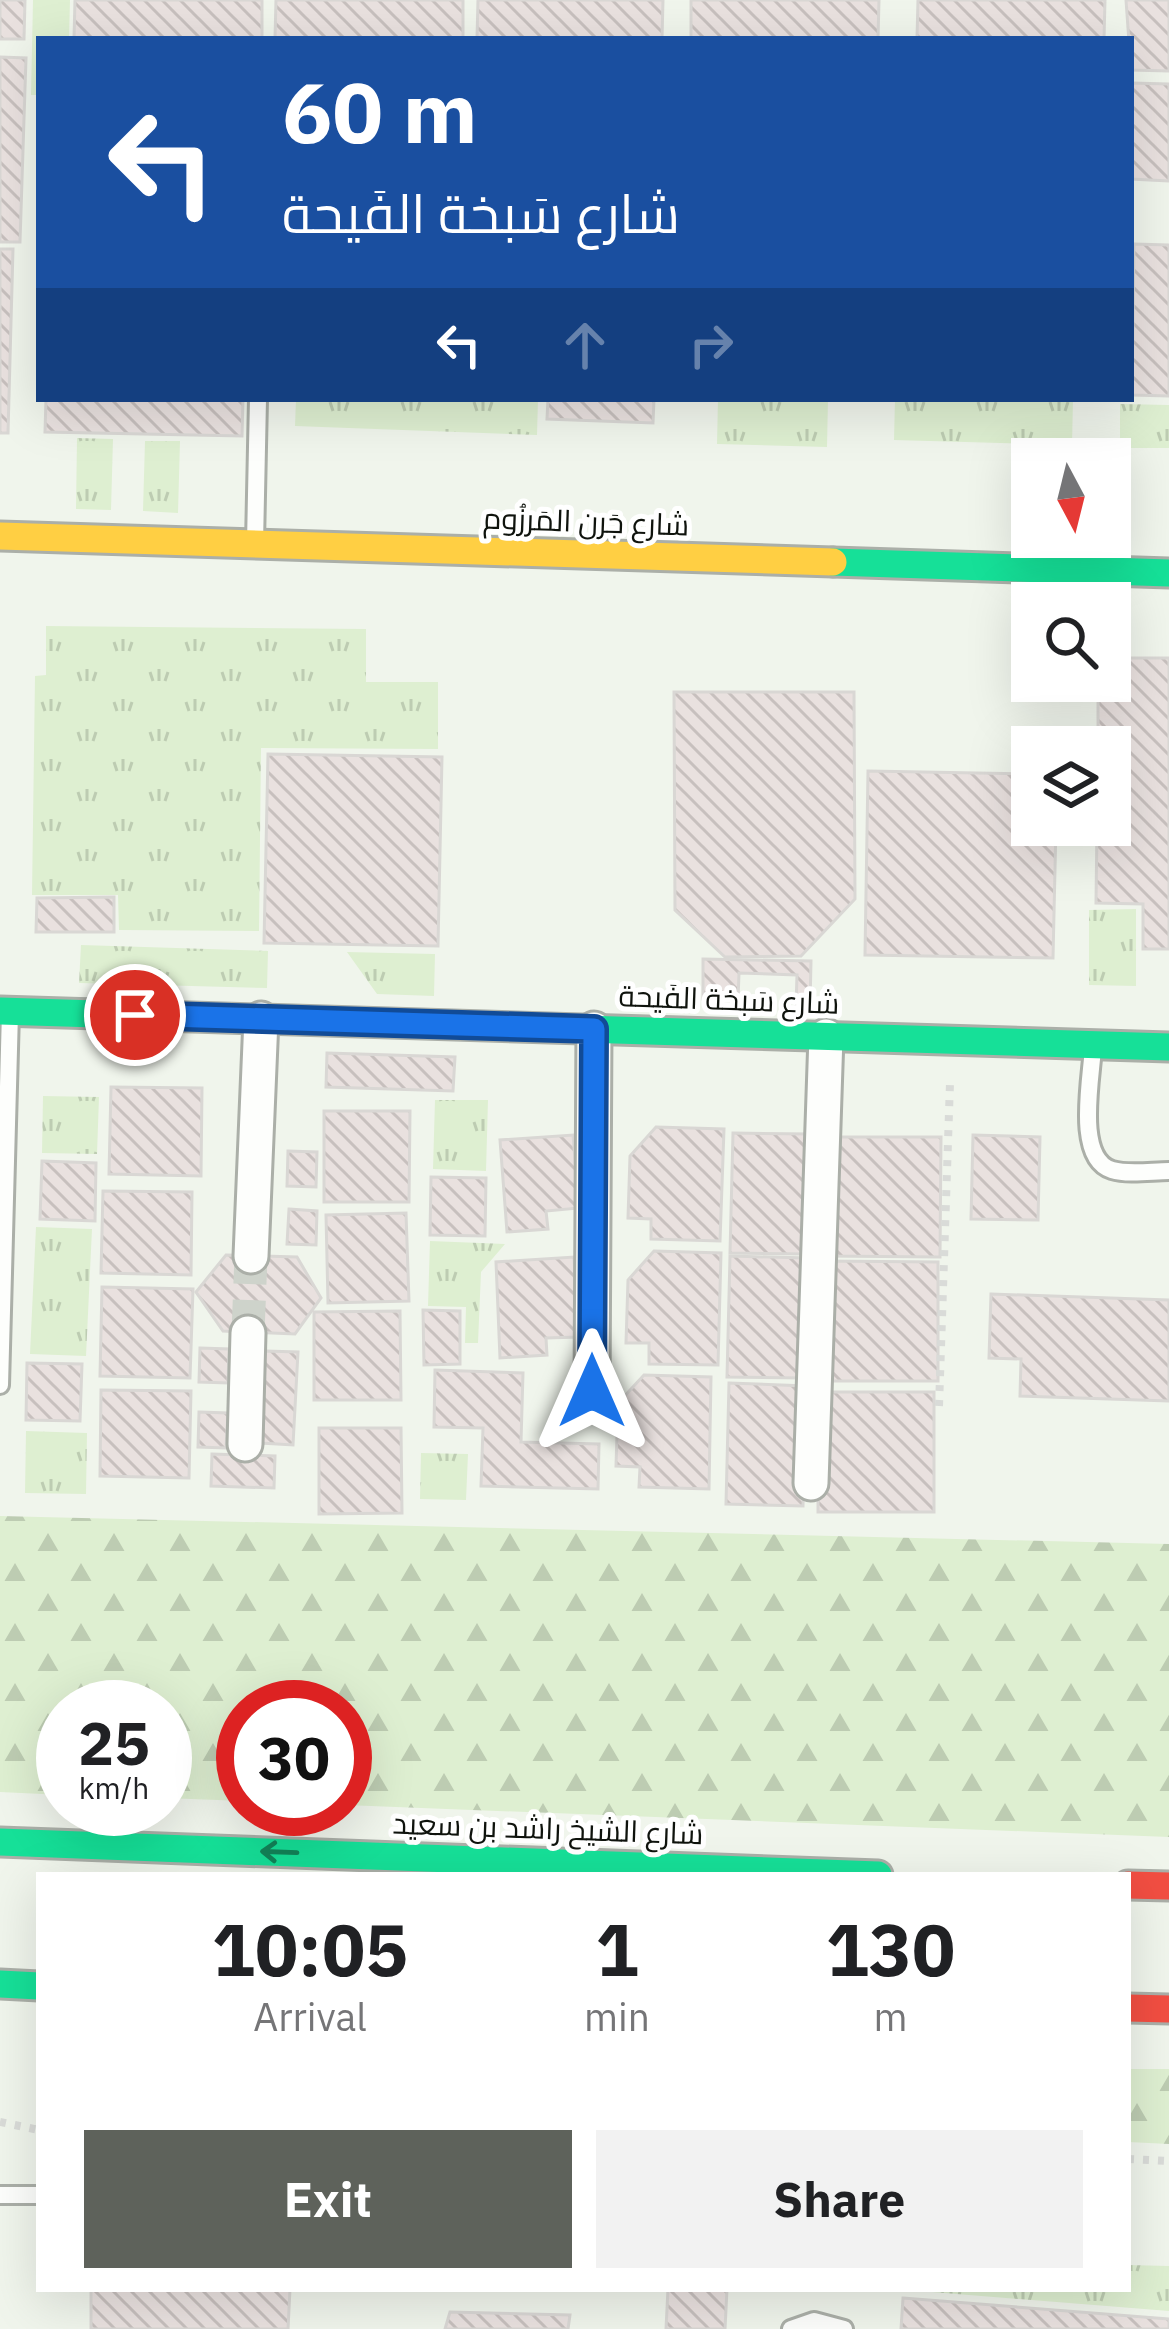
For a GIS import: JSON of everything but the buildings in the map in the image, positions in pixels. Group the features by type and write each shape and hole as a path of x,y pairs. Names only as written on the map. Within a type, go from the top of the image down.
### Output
{"street":[{"name":"شارع جَرن المَرزُوم","path":"0,536 1169,573"},
{"name":"شارع سَبخة الفَيحة","path":"5,1011 1169,1047"},
{"path":"251,1256 261,1019"},
{"path":"592,1391 594,1029"},
{"path":"811,1483 826,1036"},
{"path":"245,1444 248,1333"},
{"name":"شارع الشيخ راشد بن سعيد","path":"0,1842 798,1872"},
{"path":"1131,1885 1169,1886"},
{"path":"0,1984 36,1985"},
{"path":"1131,2008 1169,2008"}],"lane":[{"path":"255,544 258,402"},
{"path":"0,1385 5,1011"},
{"path":"1093,1045 1090,1138 1095,1157 1111,1170 1169,1171"},
{"path":"0,2194 36,2195"},
{"path":"791,2329 814,2321 844,2329"}],"path":[{"path":"939,1406 952,1040"},
{"path":"0,2122 36,2129"},
{"path":"1131,2159 1169,2161"}],"green space":[{"path":"33,0 70,0 69,36 36,36 36,95 31,95"},
{"path":"296,402 538,402 537,435 295,426"},
{"path":"718,402 828,402 827,447 717,444"},
{"path":"895,402 1073,402 1072,438 1011,438 1011,443 894,440"},
{"path":"1120,404 1169,405 1169,448 1131,448 1131,438 1120,438"},
{"path":"77,438 113,439 111,510 76,509"},
{"path":"145,441 180,441 178,513 143,511"},
{"path":"46,626 366,629 366,682 438,682 438,749 261,748 259,931 119,930 118,895 32,895 35,676 46,675"},
{"path":"1136,909 1136,986 1089,985 1089,910"},
{"path":"81,945 268,951 267,988 79,983"},
{"path":"347,952 435,954 434,996 377,994"},
{"path":"43,1096 99,1097 97,1154 42,1153"},
{"path":"435,1100 488,1100 486,1171 433,1169"},
{"path":"36,1227 92,1229 86,1356 30,1354"},
{"path":"430,1241 505,1244 481,1272 478,1343 465,1343 466,1307 428,1306"},
{"path":"26,1431 87,1433 86,1494 25,1493"},
{"path":"421,1453 468,1454 466,1500 420,1499"},
{"path":"0,1516 1169,1544 1169,1837 372,1806 372,1680 216,1680 216,1800 192,1799 192,1680 36,1680 36,1794 0,1792"},
{"path":"1131,2069 1169,2069 1169,2144 1131,2142"},
{"path":"1131,2265 1169,2266 1169,2311 932,2292 1131,2292"}],"tunnel":[{"path":"248,1333 251,1256"}],"traffic: fast":[{"path":"833,562 1169,573"},
{"path":"0,1011 1169,1047"},
{"path":"0,1842 798,1872"},
{"path":"0,1984 36,1986"}],"traffic: slow":[{"path":"0,536 833,562"}],"traffic: jam":[{"path":"1131,1885 1169,1886"},
{"path":"1131,2008 1169,2009"}],"route":[{"path":"135,1015 594,1029 592,1391"}]}
